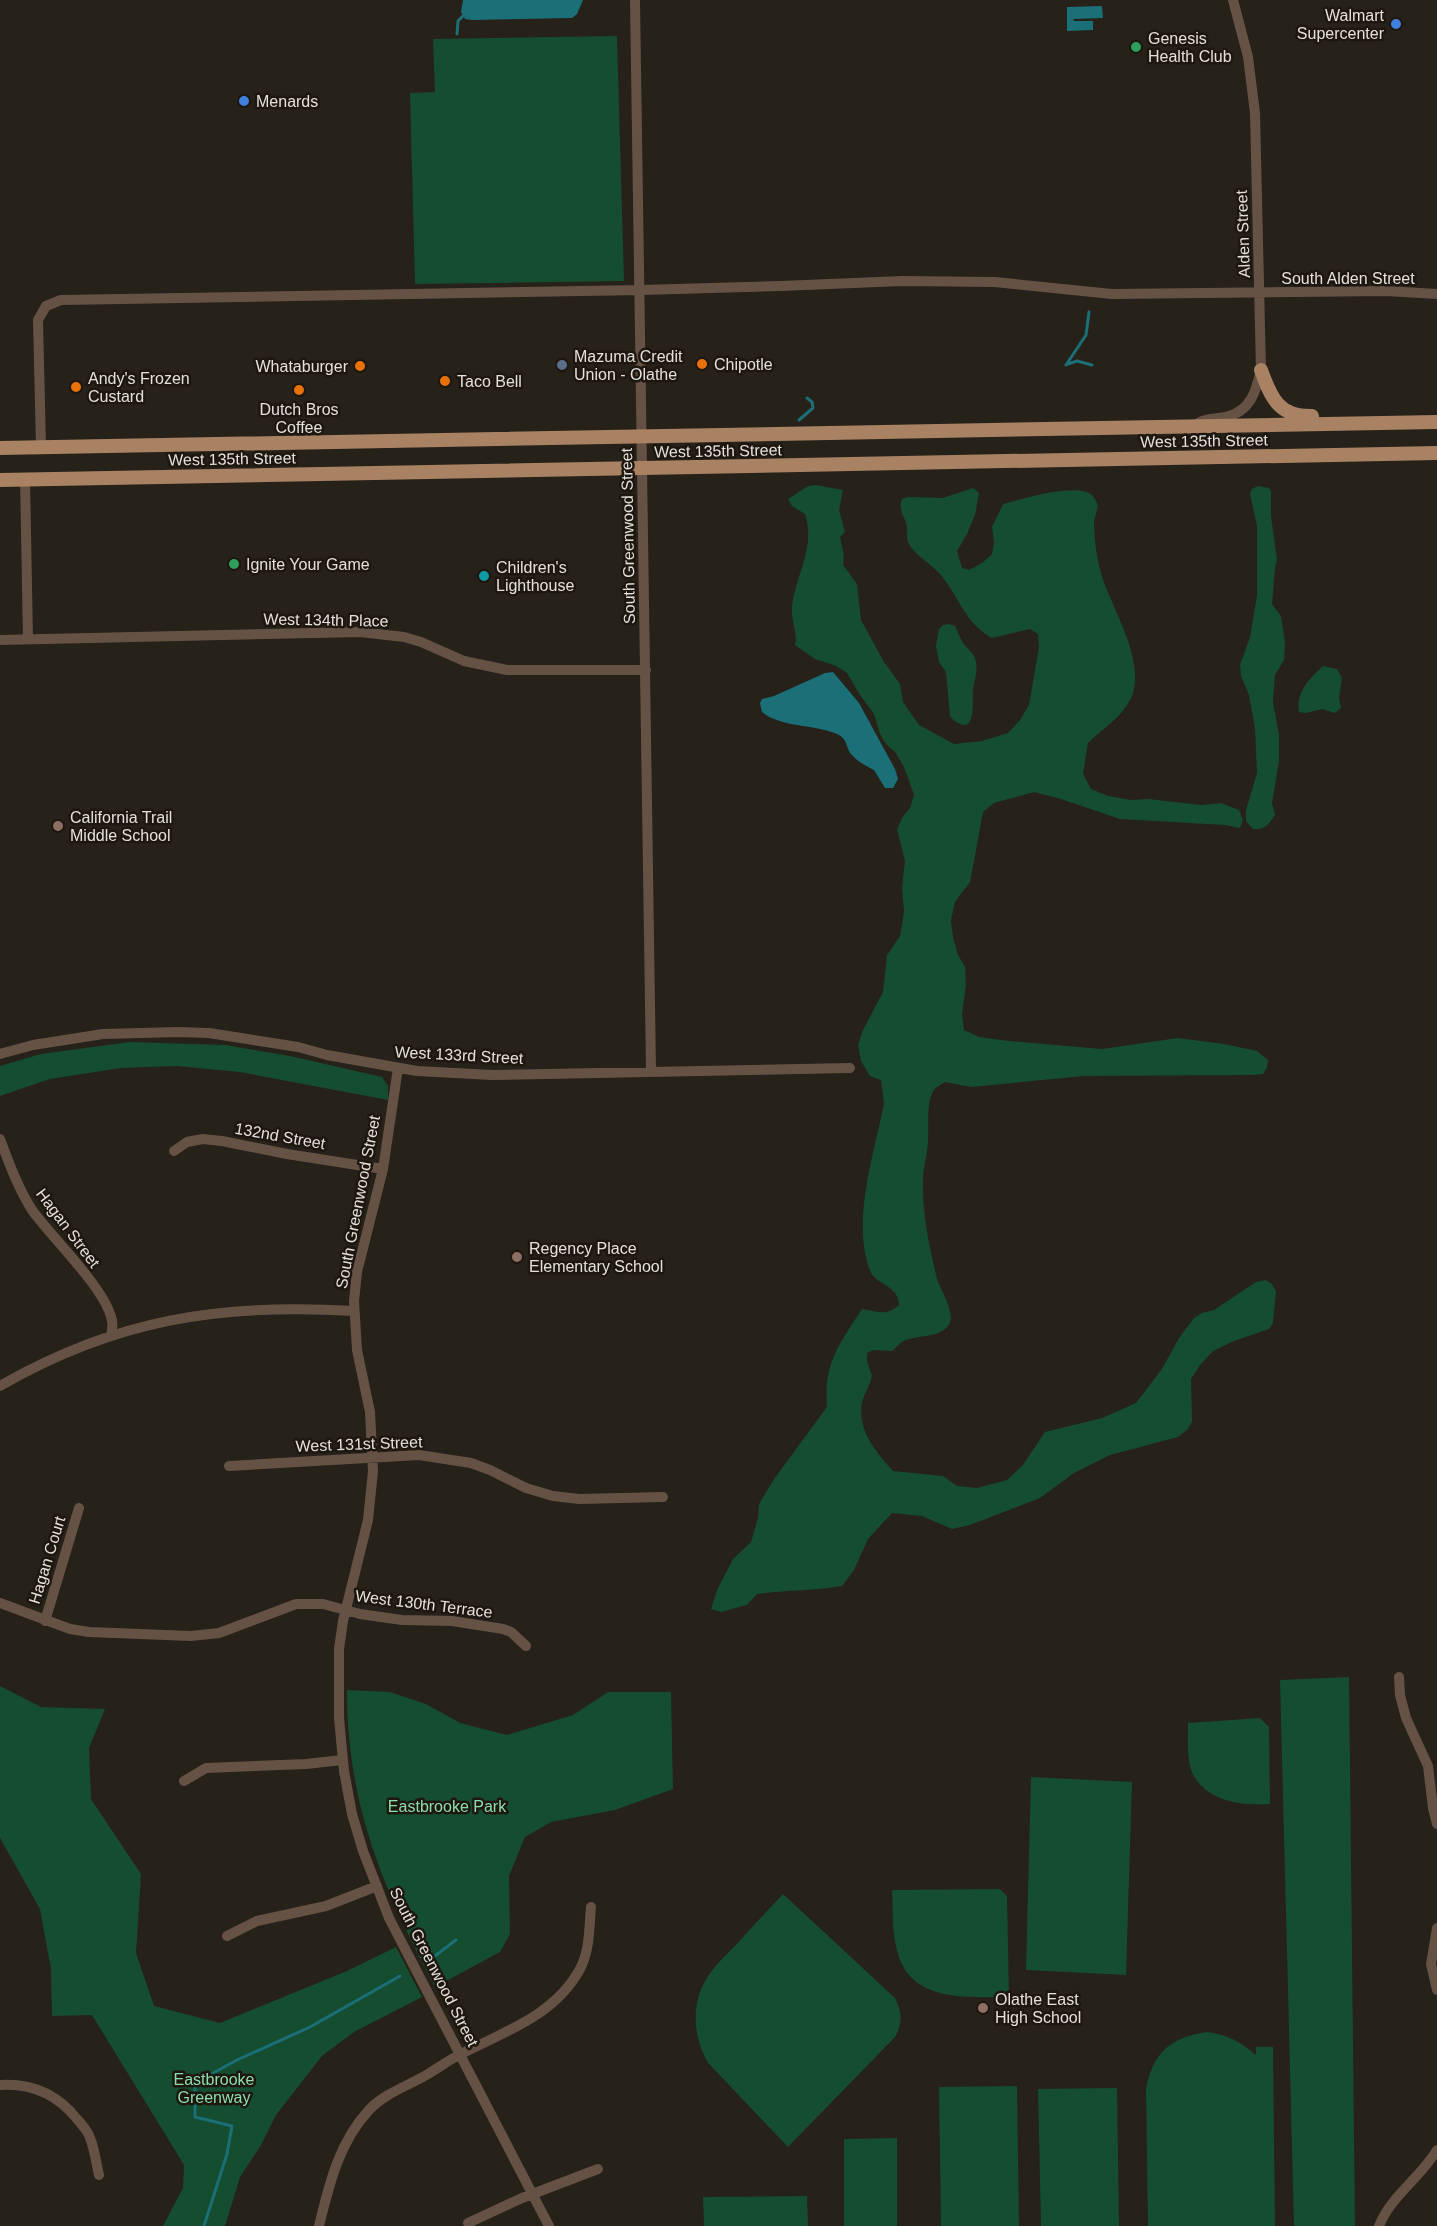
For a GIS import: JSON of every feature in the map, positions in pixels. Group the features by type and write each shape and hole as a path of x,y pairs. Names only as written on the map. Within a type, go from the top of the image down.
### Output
{"main road":[{"path":"1262,370 1267,386 1276,402 1293,415 1302,417 1437,414"},
{"name":"West 135th Street","path":"0,448 1437,422"},
{"name":"West 135th Street","path":"0,480 1437,453"}],"street":[{"name":"South Greenwood Street","path":"635,0 651,1071"},
{"name":"Alden Street","path":"1191,427 1202,420 1228,417 1242,410 1251,402 1262,370 1255,113 1248,57 1233,0"},
{"name":"South Alden Street","path":"41,447 38,320 46,306 61,300 641,290 946,280 997,282 1112,294 1387,291 1437,294"},
{"path":"25,479 28,639"},
{"name":"West 134th Place","path":"0,640 360,632 404,637 464,661 507,670 645,670"},
{"name":"West 133rd Street","path":"0,1054 33,1045 103,1034 209,1033 298,1047 327,1055 417,1071 492,1076 850,1068"},
{"name":"South Greenwood Street","path":"398,1068 383,1169 357,1272 354,1311 357,1350 370,1412 374,1458 368,1520 339,1649 339,1732 342,1760 352,1814 377,1886 402,1945 549,2226"},
{"name":"Hagan Street","path":"0,1138 10,1165 32,1208 86,1275 104,1303 112,1322 111,1335"},
{"name":"132nd Street","path":"174,1150 187,1143 202,1140 222,1141 383,1169"},
{"path":"0,1386 48,1360 111,1335 165,1320 221,1312 291,1308 354,1311"},
{"name":"West 131st Street","path":"229,1466 419,1455 471,1463 526,1488 553,1496 663,1497"},
{"name":"Hagan Court","path":"45,1621 79,1508"},
{"name":"West 130th Terrace","path":"0,1603 70,1629 89,1632 191,1636 219,1633 296,1604 323,1604 360,1614 402,1620 463,1622 503,1629 511,1632 525,1646"},
{"path":"1399,1677 1400,1695 1406,1718 1428,1766 1437,1824"},
{"path":"184,1781 206,1768 306,1764 342,1760"},
{"path":"227,1936 257,1921 326,1906 377,1886"},
{"path":"319,2226 340,2154 368,2111 380,2100 460,2054 536,2016 566,1990 580,1969 586,1951 591,1907"},
{"path":"1437,1928 1431,1964 1437,1990"},
{"path":"0,2085 31,2087 45,2092 69,2108 91,2139 99,2175"},
{"path":"1378,2226 1391,2203 1427,2165 1437,2150"},
{"path":"468,2223 598,2169"}],"green space":[{"path":"617,36 624,281 415,284 410,93 435,92 433,39"},
{"path":"816,485 843,490 839,510 845,532 840,537 844,555 843,565 857,584 861,620 884,662 900,684 903,702 919,725 954,744 982,741 1008,733 1020,720 1029,705 1039,647 1038,634 1030,629 992,638 975,625 946,581 909,544 907,526 901,509 902,499 908,497 943,498 973,488 979,493 975,515 957,551 962,568 969,570 992,554 994,542 992,527 1003,504 1062,491 1084,491 1092,495 1097,505 1094,526 1099,566 1129,645 1134,662 1135,678 1133,693 1125,708 1114,721 1088,743 1083,774 1091,789 1108,796 1201,805 1221,803 1239,810 1243,820 1240,828 1225,825 1120,819 1034,792 994,803 983,812 970,882 955,902 951,920 958,955 965,967 966,985 962,1014 964,1030 979,1037 1102,1049 1178,1038 1257,1051 1268,1060 1263,1074 1084,1076 971,1087 945,1082 935,1089 931,1095 929,1107 923,1192 936,1275 949,1308 950,1321 948,1326 939,1333 911,1338 900,1343 892,1351 873,1350 867,1353 872,1376 863,1399 861,1413 869,1440 893,1471 943,1476 957,1486 977,1488 1007,1480 1023,1465 1045,1432 1102,1418 1136,1403 1162,1369 1179,1338 1194,1318 1214,1310 1256,1282 1265,1280 1271,1283 1276,1291 1273,1323 1269,1329 1213,1351 1200,1365 1191,1379 1192,1422 1188,1429 1178,1437 1110,1455 1074,1473 1040,1498 970,1525 952,1529 922,1516 892,1513 868,1539 854,1570 842,1586 757,1594 747,1605 721,1612 711,1609 718,1588 733,1559 751,1542 758,1518 759,1504 774,1479 827,1407 828,1378 840,1344 862,1309 886,1312 899,1305 895,1293 872,1274 864,1249 866,1186 884,1104 881,1080 870,1076 861,1061 858,1045 863,1030 883,992 887,955 900,936 904,912 902,888 905,861 897,830 902,818 910,808 914,795 904,767 895,752 886,744 880,734 874,714 847,673 836,666 815,659 795,645 793,600 806,552 808,527 805,514 792,506 788,499 808,486"},
{"path":"1258,486 1269,488 1271,491 1271,516 1277,560 1272,604 1281,616 1285,643 1284,660 1275,675 1273,702 1279,735 1279,761 1272,803 1275,815 1266,826 1253,829 1246,821 1246,810 1257,773 1255,729 1249,695 1241,676 1240,665 1250,637 1257,595 1257,526 1250,494 1252,489"},
{"path":"949,624 955,626 976,662 971,718 965,725 950,717 946,672 939,662 936,646 939,629"},
{"path":"1323,666 1337,669 1342,678 1339,698 1341,708 1335,713 1322,709 1306,713 1299,712 1301,692 1313,675"},
{"path":"130,1042 225,1045 290,1056 382,1077 388,1086 388,1100 240,1072 177,1066 121,1068 50,1079 0,1096 0,1066 41,1054"},
{"path":"1349,1677 1355,2226 1294,2226 1280,1680"},
{"name":"Eastbrooke Greenway","path":"0,1686 41,1707 105,1709 89,1748 91,1799 141,1874 136,1953 154,2006 220,2023 347,1971 396,1947 422,1997 354,2032 322,2056 276,2115 261,2145 240,2177 225,2226 163,2226 183,2188 184,2165 92,2015 52,2016 51,1969 40,1909 0,1838"},
{"name":"Eastbrooke Park","path":"347,1690 390,1692 426,1704 460,1723 507,1735 573,1715 608,1692 671,1692 673,1789 615,1810 551,1822 525,1837 509,1876 510,1934 500,1952 435,1987 384,1880 361,1808 353,1771"},
{"path":"1260,1718 1269,1727 1270,1804 1228,1801 1202,1786 1195,1778 1190,1766 1188,1723"},
{"path":"1031,1777 1132,1782 1126,1975 1026,1970"},
{"path":"1000,1889 1007,1896 1009,1997 956,1996 940,1993 912,1978 902,1965 896,1946 892,1890"},
{"path":"783,1894 895,1998 901,2018 895,2037 788,2147 708,2063 696,2029 699,1994 711,1972"},
{"path":"1208,2032 1234,2040 1256,2055 1256,2047 1273,2047 1275,2226 1148,2226 1146,2089 1149,2076 1159,2056 1174,2042"},
{"path":"1017,2086 1019,2226 941,2226 939,2087"},
{"path":"1117,2088 1119,2226 1041,2226 1038,2089"},
{"path":"897,2138 897,2226 844,2226 844,2139"},
{"path":"807,2196 808,2226 704,2226 703,2197"}],"water":[{"path":"463,0 583,0 577,14 572,18 472,20 465,19 461,12"},
{"path":"1102,6 1103,18 1073,19 1074,21 1093,21 1093,30 1067,31 1067,7"},
{"path":"833,672 859,703 895,769 898,779 893,788 885,788 874,770 862,764 849,752 844,739 839,735 779,721 762,712 760,703 762,699 774,696 825,673"}],"waterway":[{"path":"457,34 458,21 463,16"},
{"path":"1066,365 1086,335 1089,312"},
{"path":"1068,364 1077,361 1092,365"},
{"path":"799,420 813,408 812,402 807,398"},
{"path":"431,1959 456,1940"},
{"path":"204,2226 227,2154 232,2126 195,2117 195,2083 237,2060 310,2027 400,1976"}],"place":[{"name":"Walmart Supercenter","path":"1396,24"},
{"name":"Genesis Health Club","path":"1136,47"},
{"name":"Menards","path":"244,101"},
{"name":"Chipotle","path":"702,364"},
{"name":"Mazuma Credit Union - Olathe","path":"562,365"},
{"name":"Whataburger","path":"360,366"},
{"name":"Taco Bell","path":"445,381"},
{"name":"Andy's Frozen Custard","path":"76,387"},
{"name":"Dutch Bros Coffee","path":"299,390"},
{"name":"Ignite Your Game","path":"234,564"},
{"name":"Children's Lighthouse","path":"484,576"},
{"name":"California Trail Middle School","path":"58,826"},
{"name":"Regency Place Elementary School","path":"517,1257"},
{"name":"Olathe East High School","path":"983,2008"}]}
